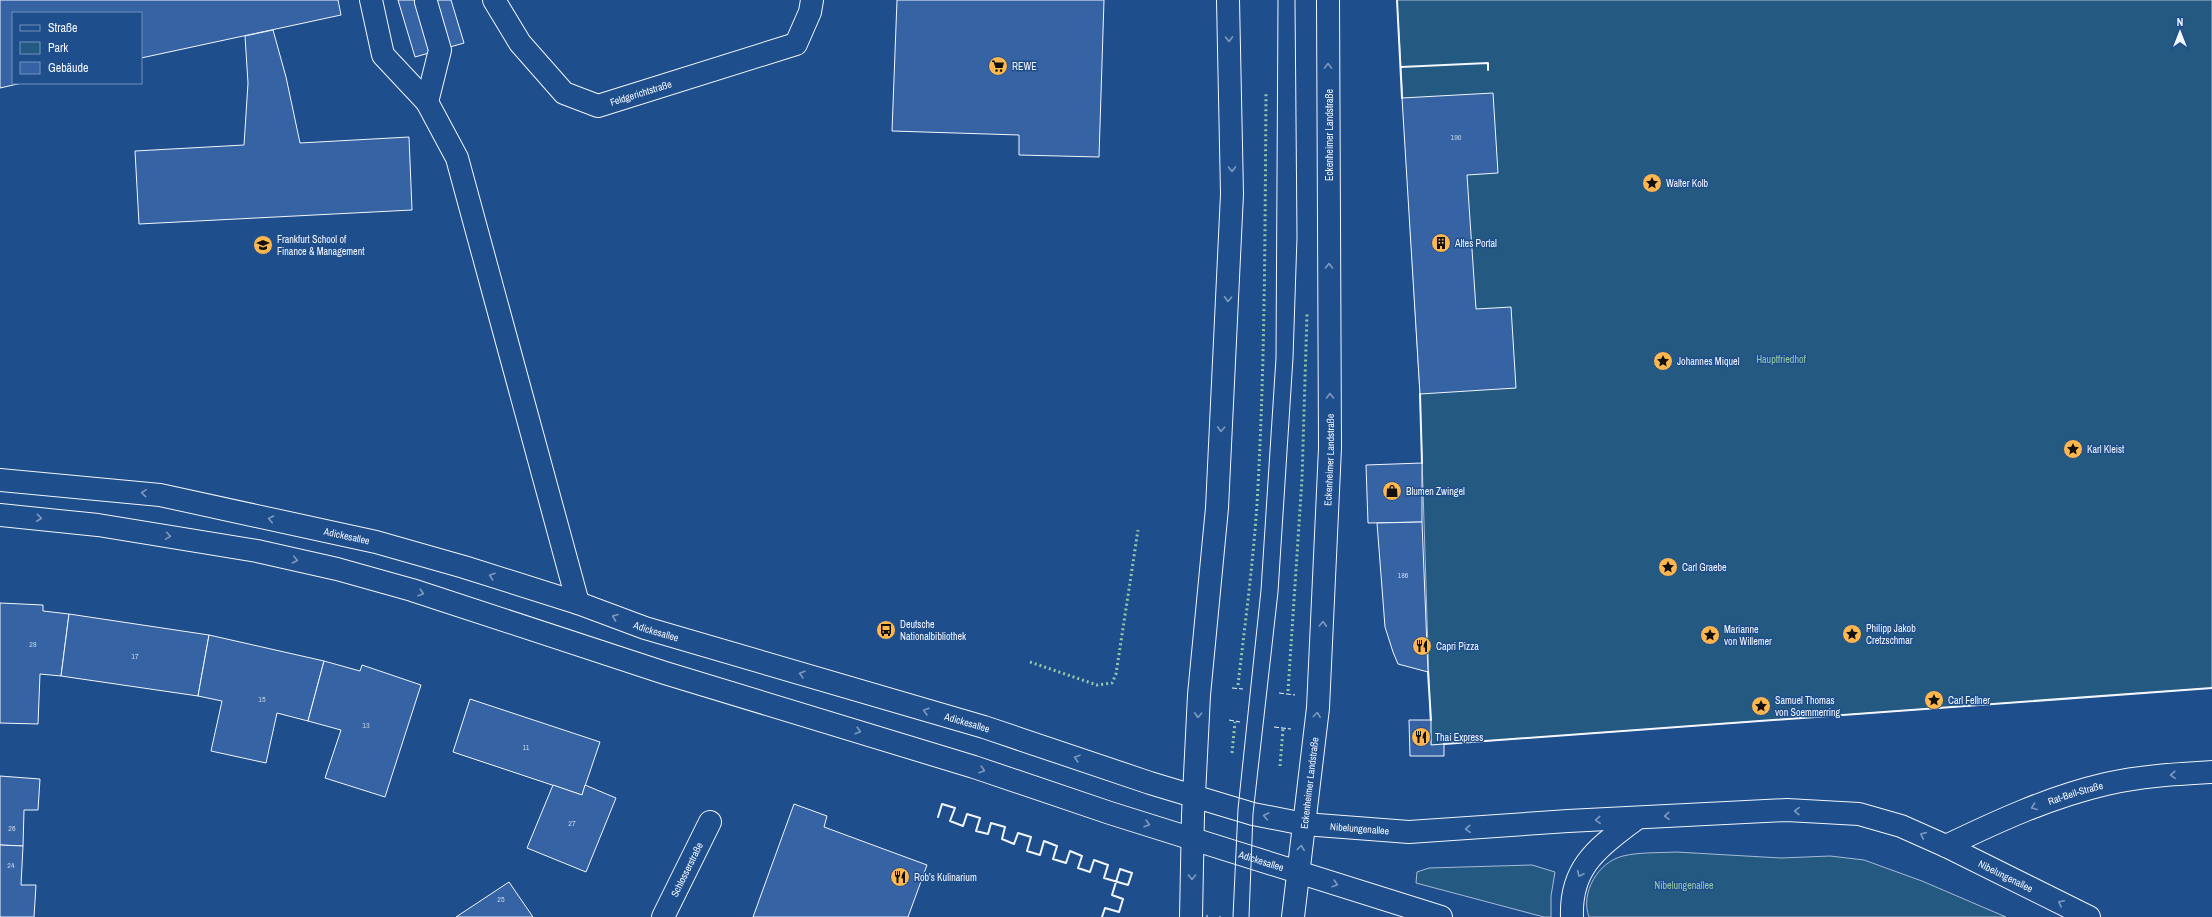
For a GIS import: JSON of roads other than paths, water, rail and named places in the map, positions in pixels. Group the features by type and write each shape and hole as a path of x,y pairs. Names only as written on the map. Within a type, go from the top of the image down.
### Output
{"main road":[{"path":"370,0 383,55 427,102 457,158 578,603"},
{"name":"Feldgerichtstraße","path":"494,0 520,44 564,93 598,106 796,44 811,6"},
{"path":"1192,917 1193,796 1200,676 1217,508 1229,283 1232,194 1228,0"},
{"name":"Eckenheimer Landstraße","path":"1293,917 1321,670 1330,448 1328,0"},
{"path":"426,2 440,50 427,102"},
{"name":"Adickesallee","path":"0,480 168,497 376,542 464,567 578,603 644,628 984,727 1193,796 1253,814 1304,824"},
{"name":"Adickesallee","path":"0,515 105,526 257,551 345,571 412,590 665,672 960,762 1110,813 1298,872"},
{"name":"Rat-Beil-Straße","path":"1946,846 1998,821 2068,793 2107,783 2152,776 2212,772"},
{"name":"Nibelungenallee","path":"1304,824 1409,832 1787,810 1859,814 1901,826 1946,846 2089,917"},
{"path":"1572,917 1571,898 1575,884 1584,864 1600,847 1637,818"},
{"name":"Schlosserstraße","path":"663,917 710,822"},
{"path":"1298,872 1441,917"}],"tram line":[{"path":"1233,917 1238,809 1261,590 1276,358 1278,0"},
{"path":"1249,917 1253,814 1278,592 1293,358 1297,237 1295,0"}],"place":[{"name":"REWE","path":"998,66"},
{"name":"Walter Kolb","path":"1652,183"},
{"name":"Altes Portal","path":"1441,243"},
{"name":"Frankfurt School of Finance & Management","path":"263,245"},
{"name":"Johannes Miquel","path":"1663,361"},
{"name":"Karl Kleist","path":"2073,449"},
{"name":"Blumen Zwingel","path":"1392,491"},
{"name":"Carl Graebe","path":"1668,567"},
{"name":"Deutsche Nationalbibliothek","path":"886,630"},
{"name":"Philipp Jakob Cretzschmar","path":"1852,634"},
{"name":"Marianne von Willemer","path":"1710,635"},
{"name":"Capri Pizza","path":"1422,646"},
{"name":"Carl Fellner","path":"1934,700"},
{"name":"Samuel Thomas von Soemmerring","path":"1761,706"},
{"name":"Thai Express","path":"1421,737"},
{"name":"Rob’s Kulinarium","path":"900,877"}],"park label":[{"name":"Hauptfriedhof","path":"1781,359"}]}
